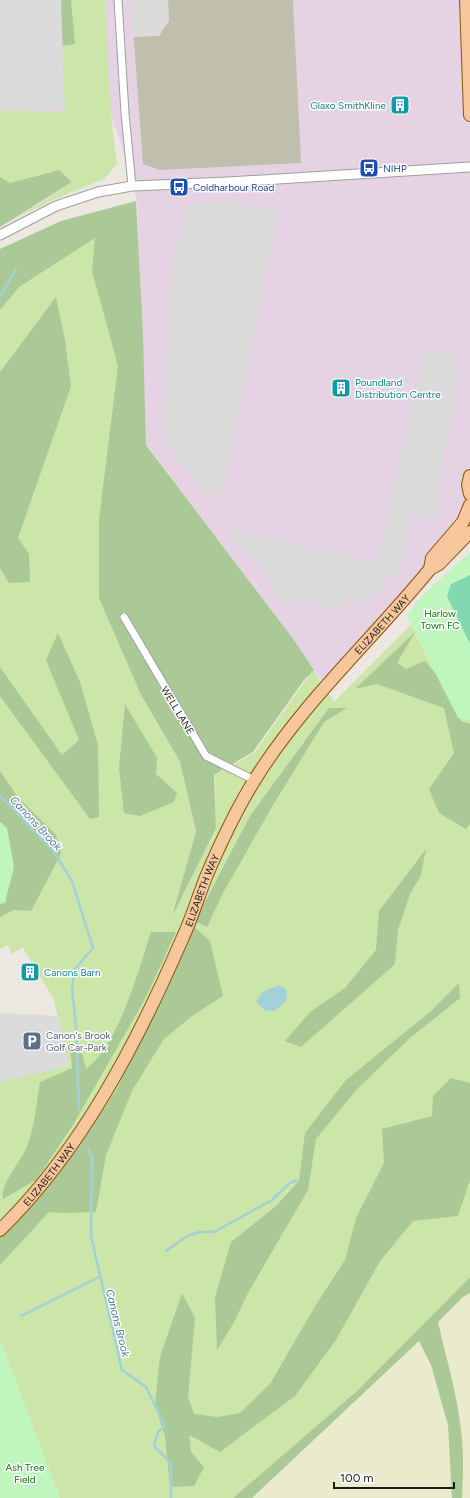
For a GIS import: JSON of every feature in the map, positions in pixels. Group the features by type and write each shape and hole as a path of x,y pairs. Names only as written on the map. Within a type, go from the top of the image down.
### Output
{"main road":[{"path":"466,0 470,115"},
{"path":"470,476 468,485 470,494"},
{"name":"ELIZABETH WAY","path":"430,569 432,558 463,522 470,505"},
{"name":"ELIZABETH WAY","path":"0,1230 57,1164 80,1134 146,1019 184,936 206,878 230,823 254,780 281,741 430,569 439,564 470,532"}],"street":[{"path":"118,0 132,186"},
{"path":"0,235 56,206 98,192 132,186 228,182 470,167"},
{"name":"WELL LANE","path":"124,617 206,756 254,780"}],"shaded area":[{"path":"0,0 470,0 470,531 324,684 294,640 146,444 137,203 132,175 111,115 0,110"},
{"path":"0,0 61,0 65,110 0,109"},
{"path":"131,0 293,0 301,163 160,170 143,164"},
{"path":"131,0 168,0 169,21 159,36 132,37"},
{"path":"232,202 278,213 222,494 207,492 167,446 162,433 172,266 186,206"},
{"path":"424,350 456,358 457,391 441,474 439,519 412,514 401,567 365,604 346,599 343,611 297,601 288,608 257,563 238,546 228,529 377,562"},
{"name":"Canon's Brook Golf Car-Park","path":"0,1013 59,1016 69,1066 0,1082"}],"green space":[{"path":"60,0 105,0 111,115 117,164 104,179 55,199 2,225 39,204 72,182 59,170 10,183 0,177 0,110 70,113 65,112"},
{"path":"60,0 71,0 75,44 62,46"},
{"path":"59,170 72,182 0,227 0,177 10,183"},
{"path":"136,201 143,334 146,445 294,640 314,670 304,680 253,752 214,775 216,828 172,917 196,832 180,762 140,693 99,598 99,520 118,366 92,271 95,238 19,287 0,310 0,249 61,221"},
{"path":"96,237 119,366 100,521 99,598 140,693 180,763 196,833 173,915 216,828 215,775 254,753 313,670 334,702 411,625 458,718 470,720 470,1277 357,1391 233,1498 60,1498 0,1340 0,1082 69,1065 54,1000 23,947 12,954 8,945 0,949 0,310 20,285"},
{"path":"56,297 65,340 71,386 18,538 29,554 30,582 9,583 0,568 0,372"},
{"name":"Harlow Town FC","path":"470,552 470,720 458,718 407,617 420,598"},
{"path":"470,575 470,644 447,596 451,584"},
{"path":"415,632 397,663 406,669 425,661 439,678 461,721 470,724 470,824 466,829 439,813 429,789 454,753 444,708 377,684 355,689"},
{"path":"58,633 80,682 98,745 99,817 90,819 0,696 0,667 62,755 79,740 46,660"},
{"path":"125,704 157,758 156,774 177,793 174,802 140,816 124,813 119,768"},
{"path":"329,708 347,708 324,722 273,805 223,893 207,927 195,921 250,816"},
{"path":"0,771 17,796 56,835 61,854 31,911 14,910 0,917 0,904 6,902 7,828 0,822"},
{"path":"0,822 7,828 14,867 5,902 0,904"},
{"path":"426,849 421,875 410,894 398,930 395,964 301,1047 285,1041 310,1012 345,988 376,950 379,911"},
{"path":"193,926 210,941 223,996 192,1016 163,1040 132,1091 106,1155 96,1212 49,1212 0,1265 0,1237 47,1186 80,1145 118,1087"},
{"path":"151,932 176,932 146,997 73,1125 36,1180 3,1199 4,1187 7,1180 29,1142 35,1116 40,1082 72,1068 70,1047 80,1046 86,1069 98,1058 118,1025 126,1006"},
{"path":"459,983 460,998 411,1037 358,1088 316,1139 308,1190 249,1291 233,1324 217,1350 215,1297 231,1242 275,1207 299,1181 305,1133 346,1080 431,1011"},
{"path":"451,1078 470,1083 470,1180 458,1216 413,1221 380,1261 336,1340 295,1396 220,1452 189,1435 191,1452 204,1467 194,1486 170,1487 165,1436 155,1405 160,1357 182,1293 195,1318 188,1397 194,1414 218,1417 240,1413 270,1384 317,1303 345,1260 356,1218 384,1163 382,1129 432,1116 433,1096"},
{"path":"470,1277 470,1293 463,1297 438,1322 459,1416 463,1456 462,1498 452,1498 448,1425 431,1365 419,1341 252,1498 233,1498 357,1391"},
{"path":"470,1293 470,1498 252,1498 463,1297"},
{"name":"Ash Tree Field","path":"0,1340 60,1498 0,1498"}],"water":[{"path":"279,985 286,989 286,1000 274,1011 264,1010 256,1002 262,992"}],"waterway":[{"path":"0,296 16,269"},
{"name":"Canons Brook","path":"0,796 52,849 72,881 93,948 75,969 72,988 76,1027 79,1110"},
{"name":"Canons Brook","path":"88,1149 92,1157 91,1236 122,1370 146,1387 165,1426 158,1432 154,1446 171,1463 171,1498"},
{"path":"166,1251 187,1236 200,1232 214,1232 272,1200 290,1183 297,1180"},
{"path":"21,1316 99,1277"}],"place":[{"name":"Glaxo SmithKline","path":"400,105"},
{"name":"NIHP","path":"369,168"},
{"name":"Coldharbour Road","path":"179,187"},
{"name":"Poundland Distribution Centre","path":"341,388"},
{"name":"Canons Barn","path":"30,972"},
{"name":"Canon's Brook Golf Car-Park","path":"32,1041"}]}
